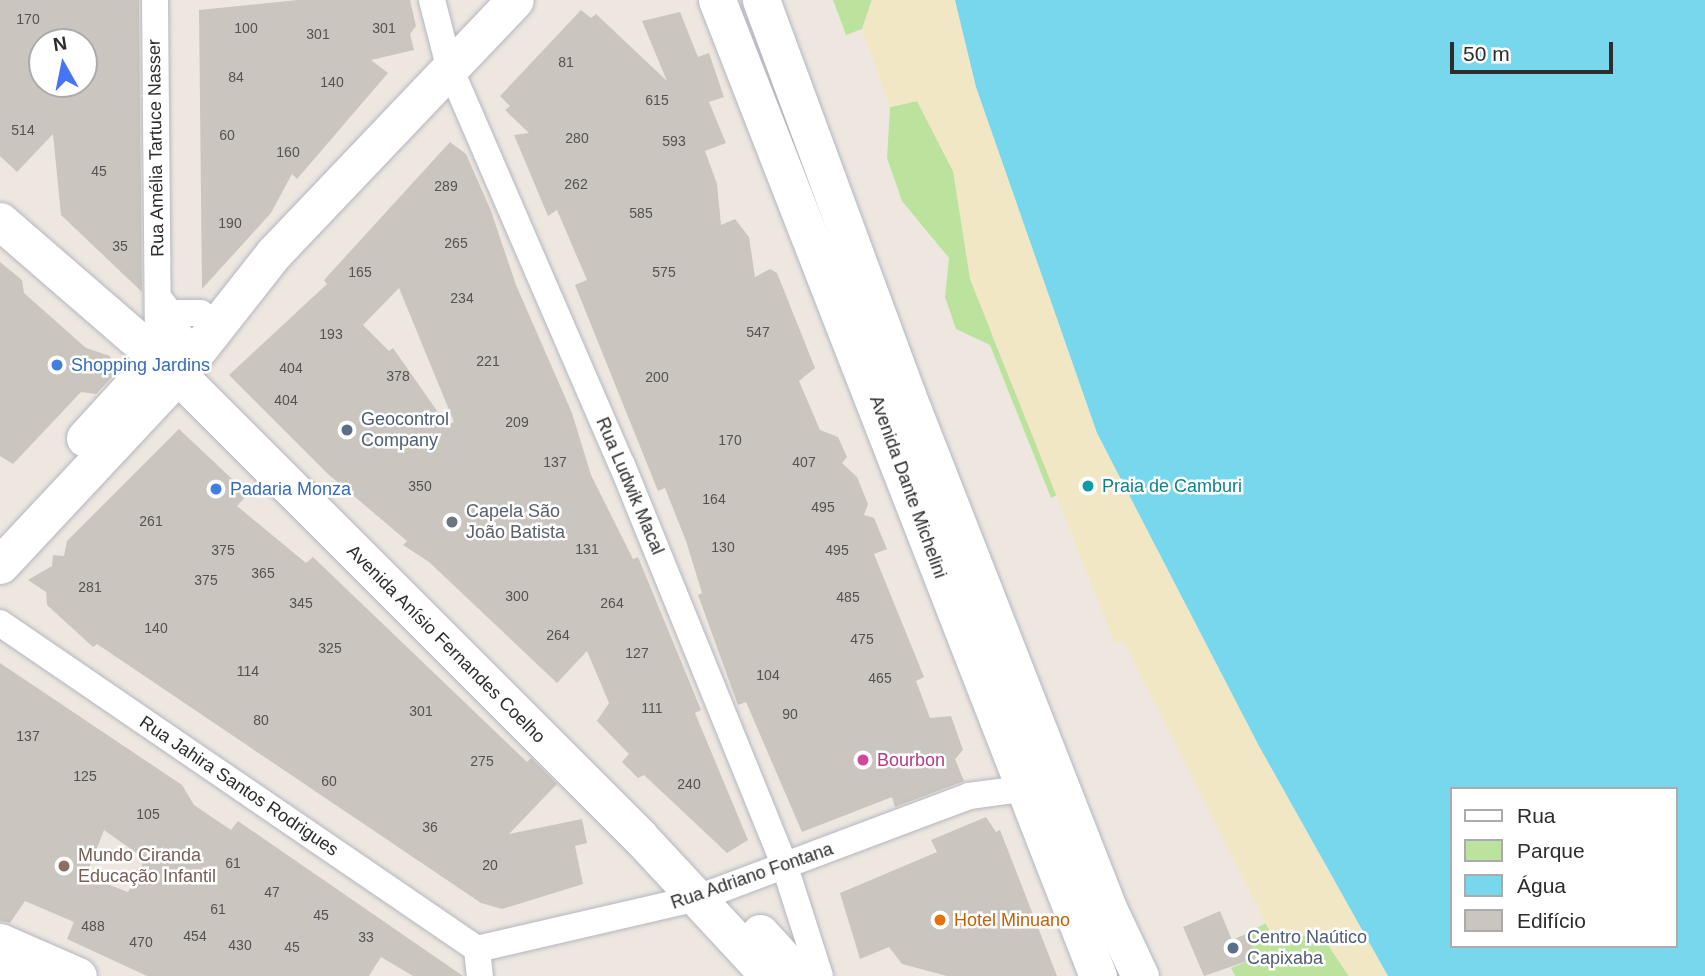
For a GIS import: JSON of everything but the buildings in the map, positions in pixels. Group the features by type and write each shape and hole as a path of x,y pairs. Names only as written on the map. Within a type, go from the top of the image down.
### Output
{"street":[{"name":"Rua Amélia Tartuce Nasser","path":"155,0 161,373"},
{"name":"Rua Ludwik Macal","path":"432,0 449,66 622,465 785,867 821,976"},
{"path":"0,532 161,373 449,66 515,0"},
{"name":"Avenida Dante Michelini","path":"717,0 807,219 1021,789 1098,976"},
{"name":"Avenida Dante Michelini","path":"761,0 907,395 1108,908 1140,976"},
{"name":"Avenida Anísio Fernandes Coelho","path":"0,220 161,373 253,452 639,836 710,894 799,976"},
{"path":"0,565 161,373 201,313 274,253"},
{"path":"158,297 170,313 186,317 201,313"},
{"name":"Rua Jahira Santos Rodrigues","path":"0,623 477,949"},
{"name":"Rua Adriano Fontana","path":"477,949 710,894 969,796 1021,789"},
{"name":"Avenida Anísio Fernandes Coelho","path":"710,894 769,976"},
{"path":"0,942 78,976"},
{"path":"477,949 480,976"},
{"path":"0,970 13,976"}],"green space":[{"path":"833,0 872,0 862,29 846,35"},
{"path":"917,101 953,171 992,335 1057,495 1051,498 990,345 956,329 945,297 949,258 902,201 887,158 890,107"},
{"path":"1266,923 1275,940 1320,933 1349,976 1235,976 1231,968 1256,958 1246,934"}],"sand":[{"name":"Praia de Camburi","path":"872,0 955,0 976,87 1097,433 1259,746 1388,976 1349,976 1320,933 1306,939 1302,931 1274,940 1124,642 1115,643 970,279 953,171 917,101 890,107 862,29"}],"water":[{"path":"955,0 1705,0 1705,976 1388,976 1259,746 1097,433 976,87"}],"place":[{"name":"Shopping Jardins","path":"57,365"},
{"name":"Geocontrol Company","path":"347,430"},
{"name":"Praia de Camburi","path":"1088,486"},
{"name":"Padaria Monza","path":"216,489"},
{"name":"Capela São João Batista","path":"452,522"},
{"name":"Bourbon","path":"863,760"},
{"name":"Mundo Ciranda Educação Infantil","path":"64,866"},
{"name":"Hotel Minuano","path":"940,920"},
{"name":"Centro Naútico Capixaba","path":"1233,948"}]}
